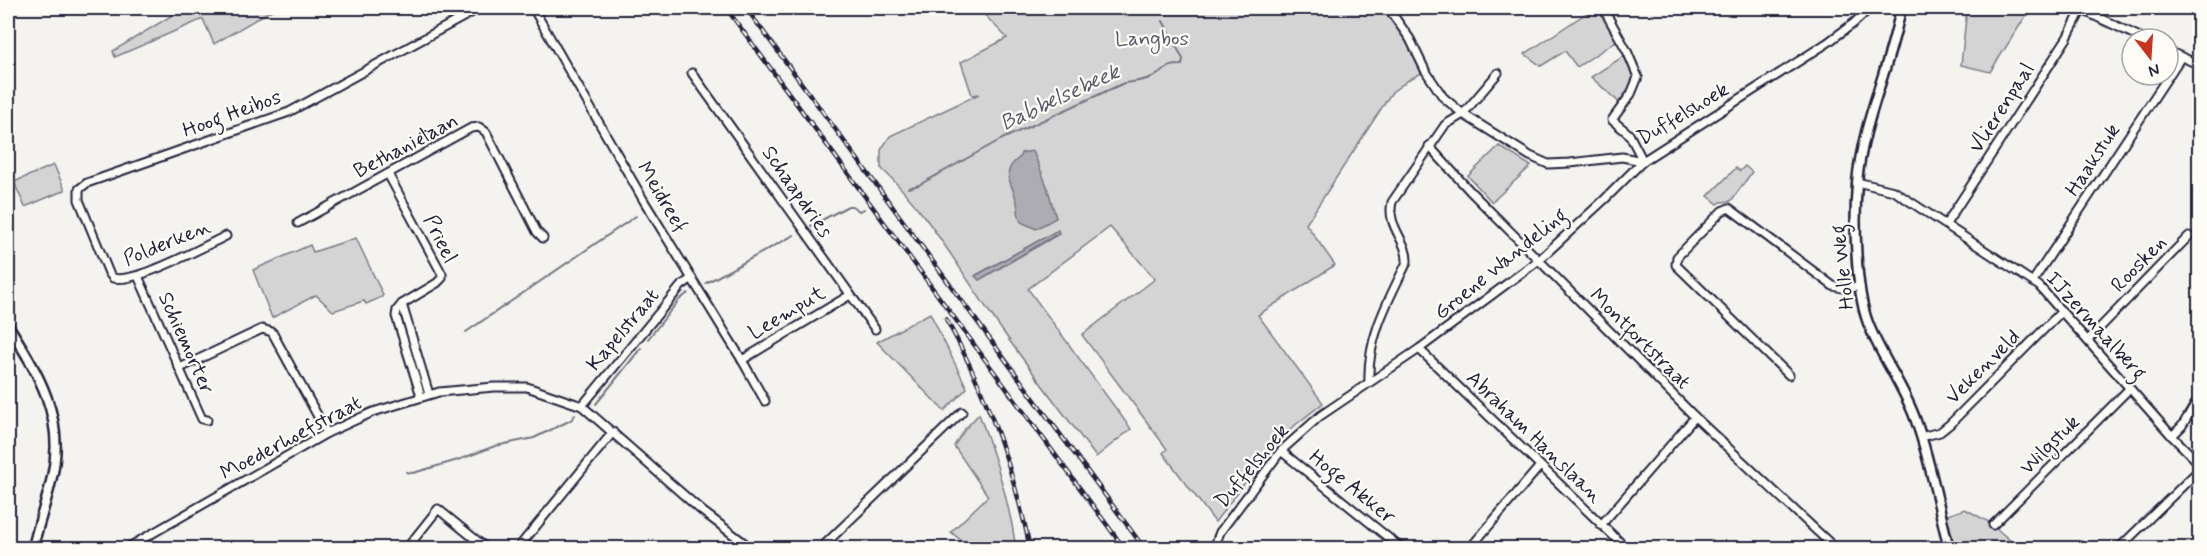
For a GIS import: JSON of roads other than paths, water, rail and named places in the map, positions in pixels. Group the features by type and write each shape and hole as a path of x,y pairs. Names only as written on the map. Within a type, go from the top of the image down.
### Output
{"street":[{"name":"Hoog Heibos","path":"119,280 108,273 79,200 80,189 87,183 289,112 480,8"},
{"name":"Meidreef","path":"533,8 644,201 765,401"},
{"name":"Duffelshoek","path":"1388,8 1410,39 1425,70 1443,96 1463,114 1530,156 1548,164 1622,157 1643,161 1827,43 1870,8"},
{"path":"1603,8 1627,51 1638,77 1631,94 1612,120 1629,134 1643,161"},
{"name":"Holle Weg","path":"1901,8 1863,142 1857,182 1856,221 1860,287 1864,310 1872,333 1906,396 1922,437 1948,549"},
{"path":"2080,8 2120,27"},
{"name":"Vlierenpaal","path":"1946,224 2067,38 2080,8"},
{"path":"2181,57 2199,65"},
{"name":"Haakstuk","path":"2033,281 2181,57"},
{"name":"Schaapdries","path":"692,73 874,329"},
{"path":"1369,382 1368,363 1380,316 1407,262 1407,253 1389,212 1392,202 1445,125 1463,114 1498,73"},
{"name":"Bethaniëlaan","path":"298,223 471,129 479,127 486,132 537,232 543,238"},
{"name":"Montfortstraat","path":"1429,146 1695,417 1835,549"},
{"name":"Groene Wandeling","path":"1369,382 1419,349 1539,260 1643,161"},
{"name":"Prieel","path":"388,174 442,274 442,278 437,283 402,304"},
{"name":"IJzermaalberg","path":"1857,182 1894,191 2033,281 2199,464"},
{"path":"1789,375 1676,265 1677,257 1722,210 1729,208 1833,286 1860,287"},
{"name":"Polderken","path":"119,280 138,276 226,236"},
{"name":"Roosken","path":"2088,340 2190,236"},
{"name":"Schiemorter","path":"138,276 202,419 207,420"},
{"name":"Kapelstraat","path":"582,406 681,286 692,278"},
{"name":"Leemput","path":"742,360 850,295"},
{"path":"402,304 429,394"},
{"path":"402,304 396,316 421,396"},
{"name":"Vekenveld","path":"1922,437 1940,432 1950,424 2062,311"},
{"path":"8,325 37,375 48,399 56,429 56,451 52,477 33,549"},
{"path":"180,368 262,329 272,332 327,433"},
{"name":"Abraham Hanslaan","path":"1419,349 1626,549"},
{"name":"Duffelshoek","path":"1214,549 1224,526 1281,451 1320,416 1369,382"},
{"name":"Moederhoefstraat","path":"127,549 327,433 373,412 429,394 466,389 527,387 582,406 702,511 751,549"},
{"name":"Wilgstuk","path":"1993,525 2130,388"},
{"path":"2172,436 2182,426 2199,396"},
{"path":"821,549 962,412"},
{"path":"1601,525 1695,417"},
{"path":"518,549 613,432"},
{"name":"Hoge Akker","path":"1281,451 1401,549"},
{"path":"1470,549 1540,466"},
{"path":"2119,549 2199,469"},
{"path":"407,549 438,509 486,549"}],"waterway":[{"name":"Babbelsebeek","path":"1154,8 1157,13"},
{"name":"Babbelsebeek","path":"908,188 919,185 1000,140 1124,83 1147,79 1169,67 1182,65 1183,59 1163,21"},
{"name":"Babbelsebeek","path":"811,226 848,206 859,211 864,209"},
{"path":"466,332 636,216"},
{"name":"Babbelsebeek","path":"706,283 794,235"},
{"name":"Babbelsebeek","path":"648,339 679,300 688,293"},
{"name":"Babbelsebeek","path":"596,404 641,348"},
{"name":"Babbelsebeek","path":"406,472 413,473 495,446 534,438 571,420 575,415"}],"railway":[{"path":"726,8 1124,548"},
{"path":"746,8 1144,548"},
{"path":"946,319 974,374 997,430 1030,548"}],"park label":[{"name":"Langbos","path":"1152,39"}]}
